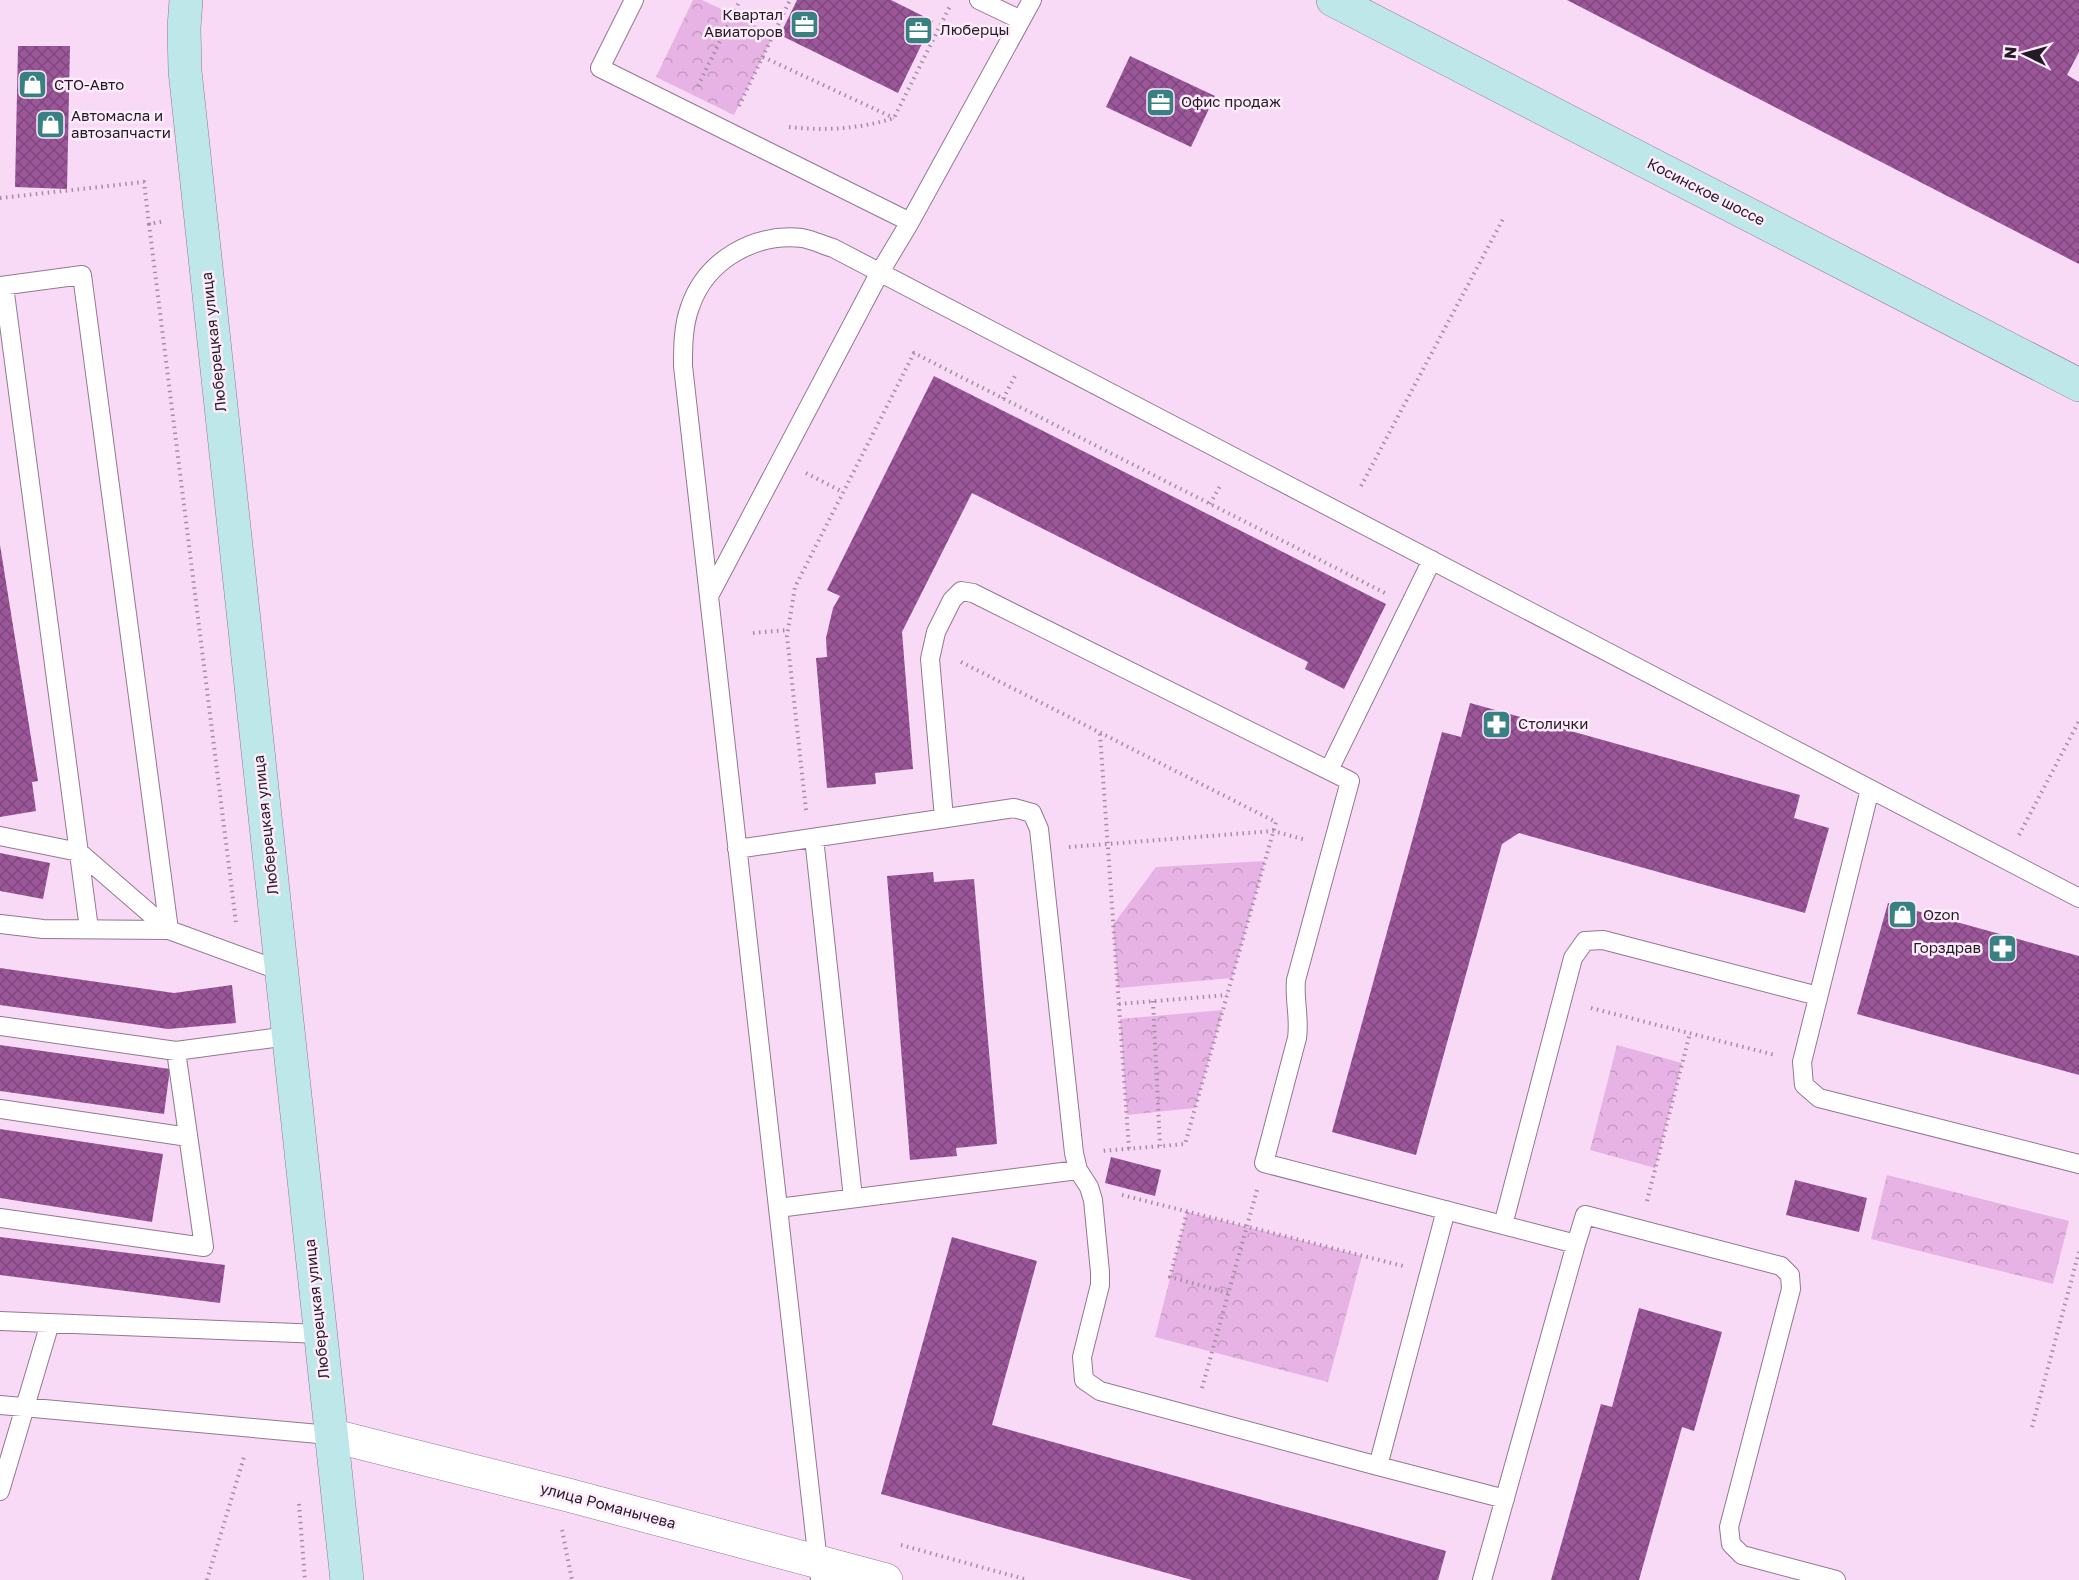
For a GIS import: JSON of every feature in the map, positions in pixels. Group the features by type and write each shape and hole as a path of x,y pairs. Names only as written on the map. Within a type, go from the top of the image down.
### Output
{"main road":[{"path":"171,0 185,71"},
{"path":"185,71 186,0"},
{"name":"Косинское шоссе","path":"1333,0 2079,385"},
{"name":"Люберецкая улица","path":"185,71 347,1580"}],"street":[{"name":"улица Романычева","path":"330,1435 568,1495 819,1571 886,1580"}],"lane":[{"path":"634,0 600,68 910,222"},
{"path":"979,0 1021,20"},
{"path":"709,596 880,272 1032,0"},
{"path":"819,1571 683,366 683,337 690,307 702,281 722,260 744,247 774,238 804,238 833,248 2079,898"},
{"path":"89,929 2,286 82,275 169,930"},
{"path":"1329,771 1432,561"},
{"path":"944,818 930,659 936,632 952,600 961,591 973,593 1350,781 1296,980 1298,1038 1264,1163 1576,1245"},
{"path":"1870,789 1802,1062 1804,1085 1819,1098 2079,1164"},
{"path":"737,849 1014,808 1032,813 1039,829 1076,1162 1093,1200 1101,1272 1100,1285 1082,1357 1084,1380 1100,1391 1505,1499"},
{"path":"0,836 79,852 169,930"},
{"path":"811,838 853,1198"},
{"path":"0,924 43,929 169,930 281,971"},
{"path":"1503,1225 1573,958 1585,940 1603,940 1818,996"},
{"path":"0,1026 176,1051 288,1036"},
{"path":"0,1218 204,1247 176,1051"},
{"path":"0,1108 188,1137"},
{"path":"778,1208 1076,1162"},
{"path":"1378,1466 1446,1210"},
{"path":"1482,1580 1584,1215 1781,1266 1790,1275 1791,1289 1729,1527 1731,1544 1742,1555 1836,1580"},
{"path":"0,1321 320,1334"},
{"path":"0,1491 51,1323"},
{"path":"0,1405 330,1435"}],"path":[{"path":"693,95 740,0"},
{"path":"734,115 790,0"},
{"path":"780,126 843,130 870,126 894,118 953,0"},
{"path":"763,57 894,118"},
{"path":"0,198 144,182 240,956"},
{"path":"149,224 201,216"},
{"path":"1361,486 1503,219"},
{"path":"811,838 787,636 795,587 914,353 1410,605"},
{"path":"1003,399 1017,372"},
{"path":"806,473 843,492"},
{"path":"1210,504 1223,480"},
{"path":"753,633 788,630"},
{"path":"931,647 1276,822 1185,1144 1129,1149 1076,1162"},
{"path":"2006,860 2079,721"},
{"path":"1100,733 1129,1149"},
{"path":"1041,849 1274,831 1332,848"},
{"path":"1119,1004 1227,995"},
{"path":"1562,1000 1802,1062"},
{"path":"1153,1001 1160,1146"},
{"path":"1639,1229 1690,1033"},
{"path":"1194,1416 1264,1163"},
{"path":"1089,1187 1430,1273"},
{"path":"1187,1212 1170,1277 1228,1293"},
{"path":"2032,1427 2079,1252"},
{"path":"207,1580 253,1428"},
{"path":"561,1530 572,1580"},
{"path":"891,1542 1028,1580"}],"green space":[{"path":"693,0 702,0 774,34 734,115 656,77"},
{"path":"1265,861 1232,978 1118,988 1113,925 1156,867"},
{"path":"1223,1010 1195,1108 1127,1115 1120,1019"},
{"path":"1617,1045 1682,1063 1655,1168 1590,1150"},
{"path":"1887,1175 2069,1221 2053,1284 1871,1239"},
{"path":"1187,1212 1362,1256 1328,1382 1155,1337"}],"building":[{"path":"797,0 891,0 933,21 898,93 780,35"},
{"path":"1567,0 2079,0 2079,52 2067,75 2079,82 2079,264"},
{"path":"18,46 70,46 67,189 15,187"},
{"name":"Офис продаж","path":"1130,56 1215,96 1191,147 1106,107"},
{"path":"934,376 1386,604 1344,689 1305,669 1308,662 972,493 902,632 913,769 875,773 876,784 827,788 816,658 827,657 826,638 833,608 840,596 827,590"},
{"path":"0,545 38,781 32,782 36,811 0,817"},
{"path":"1470,703 1800,795 1794,818 1829,828 1805,913 1519,833 1502,844 1416,1155 1332,1132 1442,732 1461,737"},
{"path":"0,853 50,863 43,899 0,891"},
{"path":"933,872 934,882 974,879 997,1144 956,1148 957,1156 910,1160 887,876"},
{"path":"1888,903 2079,956 2079,1075 1857,1014"},
{"path":"0,968 174,993 232,985 236,1023 168,1029 0,1005"},
{"path":"0,1045 170,1069 164,1114 0,1091"},
{"path":"0,1129 163,1154 152,1222 0,1198"},
{"path":"1111,1157 1161,1170 1155,1196 1105,1183"},
{"path":"1795,1180 1867,1198 1859,1232 1786,1215"},
{"path":"0,1237 225,1265 220,1303 0,1275"},
{"path":"952,1237 1037,1261 992,1425 1446,1551 1438,1580 1192,1580 881,1494"},
{"path":"1639,1308 1722,1332 1694,1431 1682,1427 1639,1580 1551,1580 1601,1404 1612,1407"}],"place":[{"name":"Квартал Авиаторов","path":"804,24"},
{"name":"Люберцы","path":"919,30"},
{"name":"СТО-Авто","path":"33,85"},
{"name":"Офис продаж","path":"1160,102"},
{"name":"Автомасла и автозапчасти","path":"50,125"},
{"name":"Столички","path":"1497,724"},
{"name":"Ozon","path":"1902,915"},
{"name":"Горздрав","path":"2002,948"}]}
